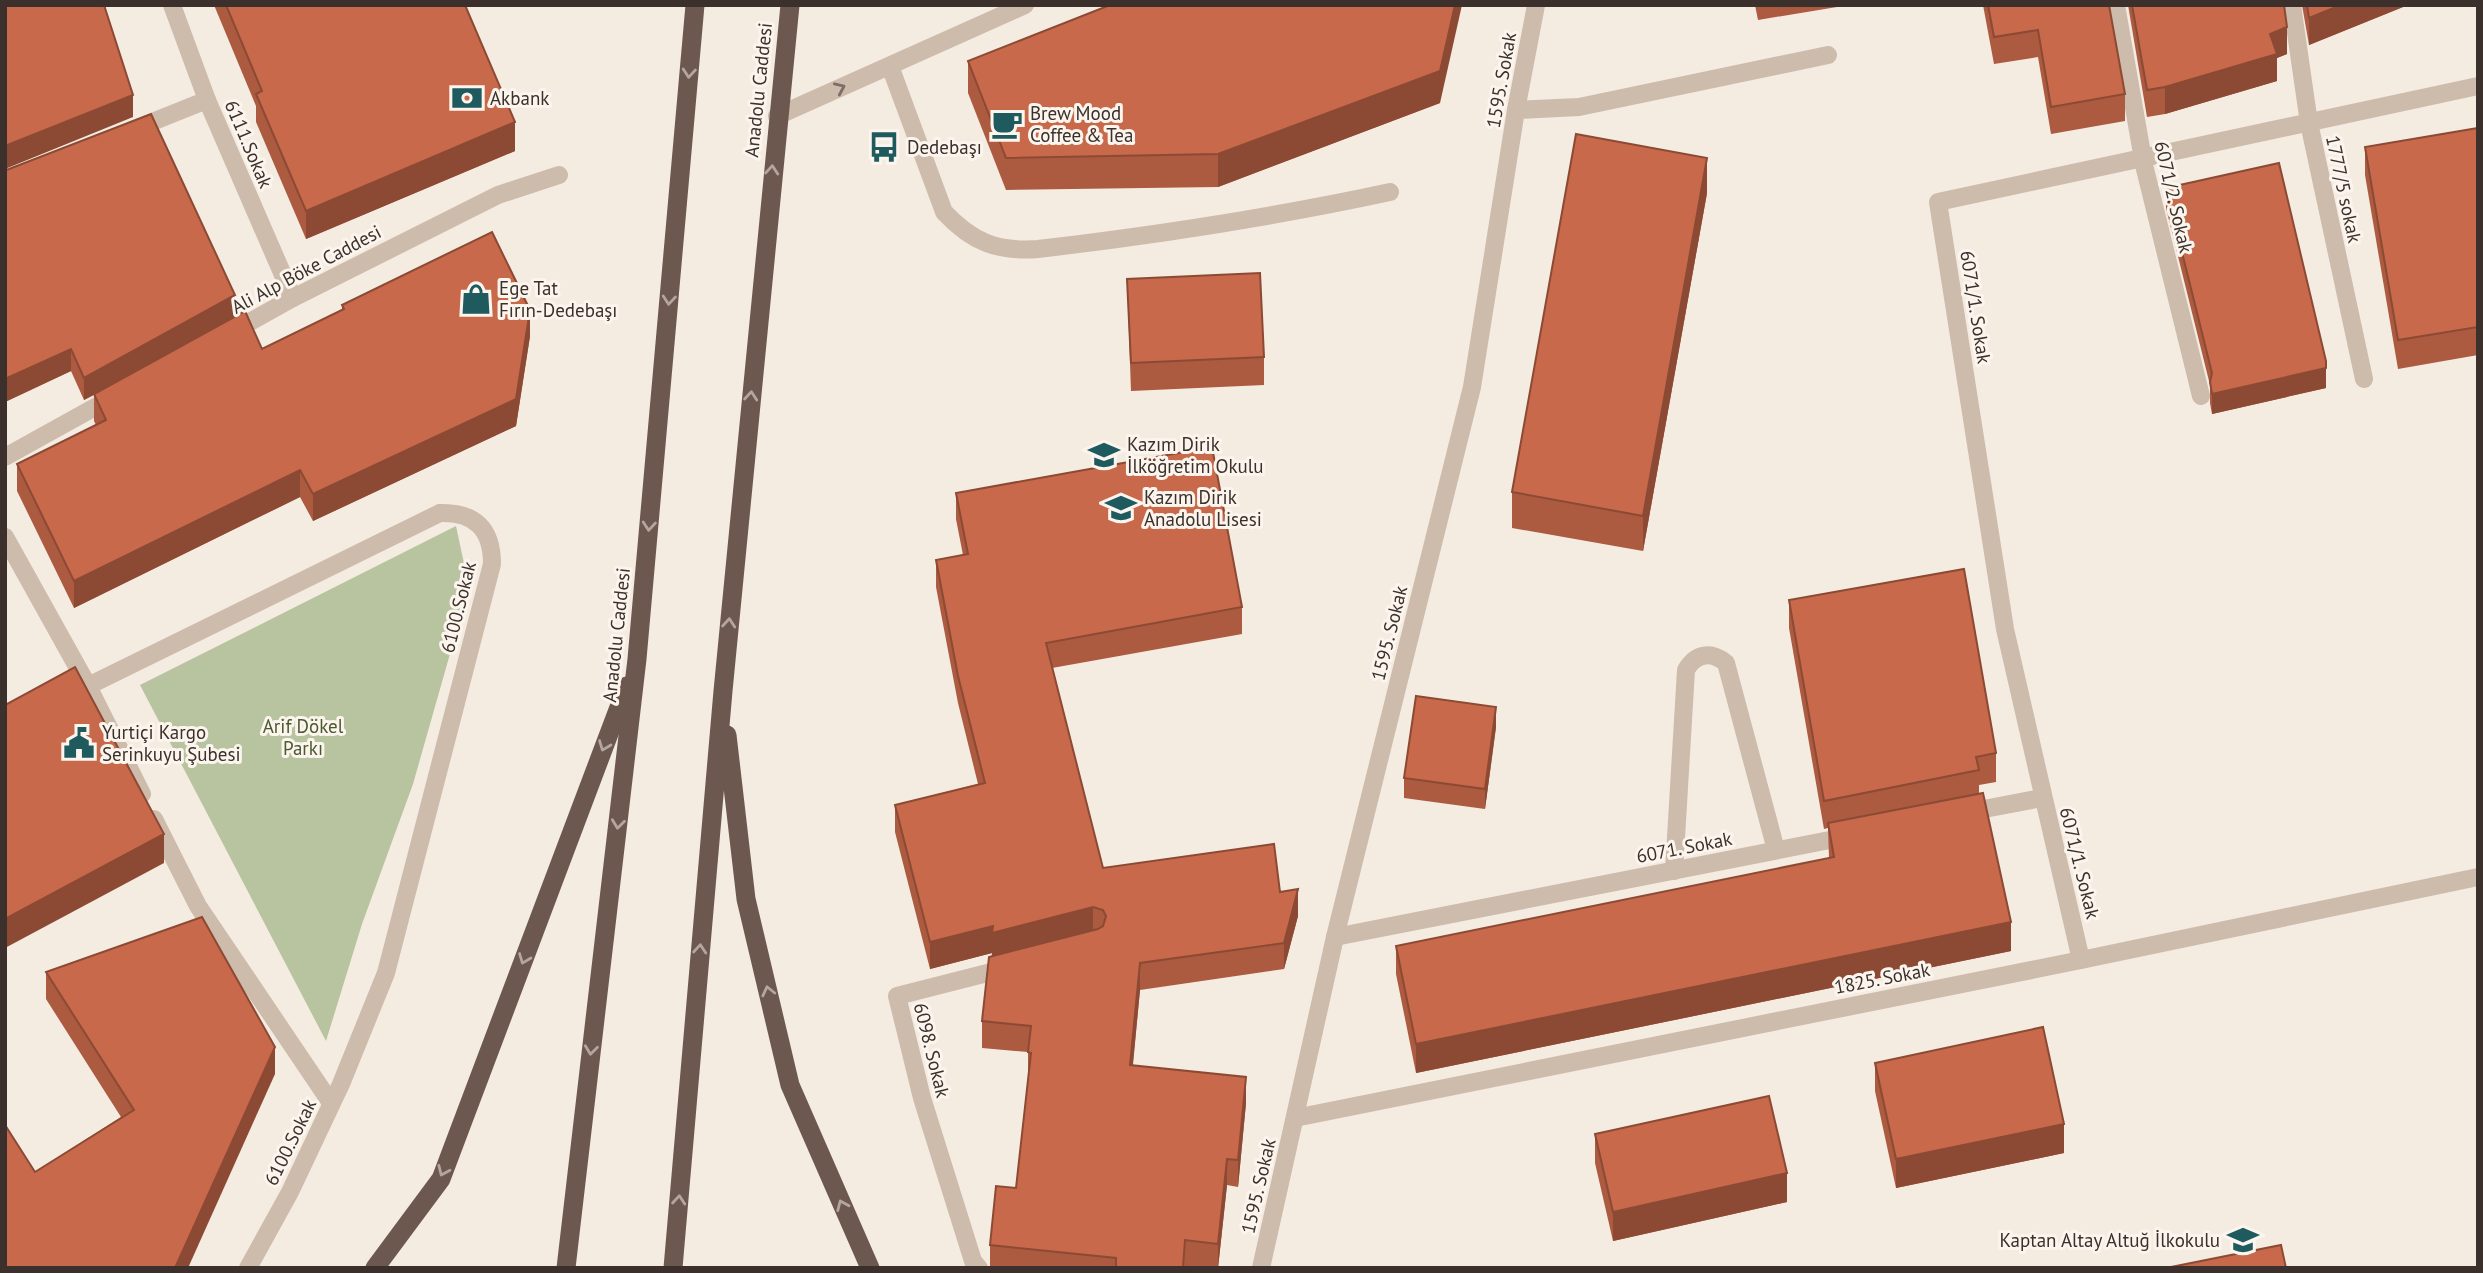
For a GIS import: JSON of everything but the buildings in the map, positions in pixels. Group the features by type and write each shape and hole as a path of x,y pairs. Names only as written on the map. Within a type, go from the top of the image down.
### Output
{"highway":[{"name":"Anadolu Caddesi","path":"566,1268 637,659 695,5"},
{"name":"Anadolu Caddesi","path":"673,1268 723,691 777,116 790,5"},
{"path":"375,1268 441,1179 637,659"},
{"path":"723,691 746,899 790,1085 870,1268"}],"street":[{"name":"6111.Sokak","path":"172,5 207,100 293,298"},
{"path":"777,116 1025,5"},
{"name":"1595. Sokak","path":"1261,1268 1335,937 1472,387 1516,110 1536,5"},
{"name":"6071/2. Sokak","path":"2116,5 2143,158 2201,396"},
{"name":"1777/5 sokak","path":"2292,5 2309,123 2364,379"},
{"path":"1516,110 1579,107 1828,55"},
{"path":"890,66 944,212 961,230 1000,248 1038,249 1173,233 1307,210 1390,192"},
{"name":"6071/1. Sokak","path":"2081,960 2005,629 1938,202 2478,86"},
{"path":"119,135 207,100"},
{"name":"Ali Alp Böke Caddesi","path":"209,344 293,298 498,195 559,174"},
{"path":"5,457 125,391"},
{"name":"6100.Sokak","path":"88,686 440,513 456,513 471,518 484,530 492,547 492,564 386,973 331,1104 290,1192 248,1268"},
{"path":"5,537 88,686 198,906 331,1104"},
{"path":"1674,871 1686,670 1697,657 1705,654 1717,656 1726,663 1776,850"},
{"path":"1949,816 2042,798"},
{"name":"6071. Sokak","path":"1335,937 1869,832"},
{"name":"1825. Sokak","path":"1295,1118 2478,877"},
{"name":"6098. Sokak","path":"979,1268 973,1261 922,1098 897,996 1029,962"}],"green space":[{"name":"Arif Dökel Parkı","path":"456,526 469,587 413,784 362,924 326,1041 140,685"}],"place":[{"name":"Akbank","path":"467,98"},
{"name":"Brew Mood Coffee & Tea","path":"1007,124"},
{"name":"Dedebaşı","path":"884,147"},
{"name":"Ege Tat Fırın-Dedebaşı","path":"476,299"},
{"name":"Kazım Dirik İlköğretim Okulu","path":"1104,455"},
{"name":"Kazım Dirik Anadolu Lisesi","path":"1121,508"},
{"name":"Yurtiçi Kargo Serinkuyu Şubesi","path":"79,743"},
{"name":"Kaptan Altay Altuğ İlkokulu","path":"2243,1240"}]}
